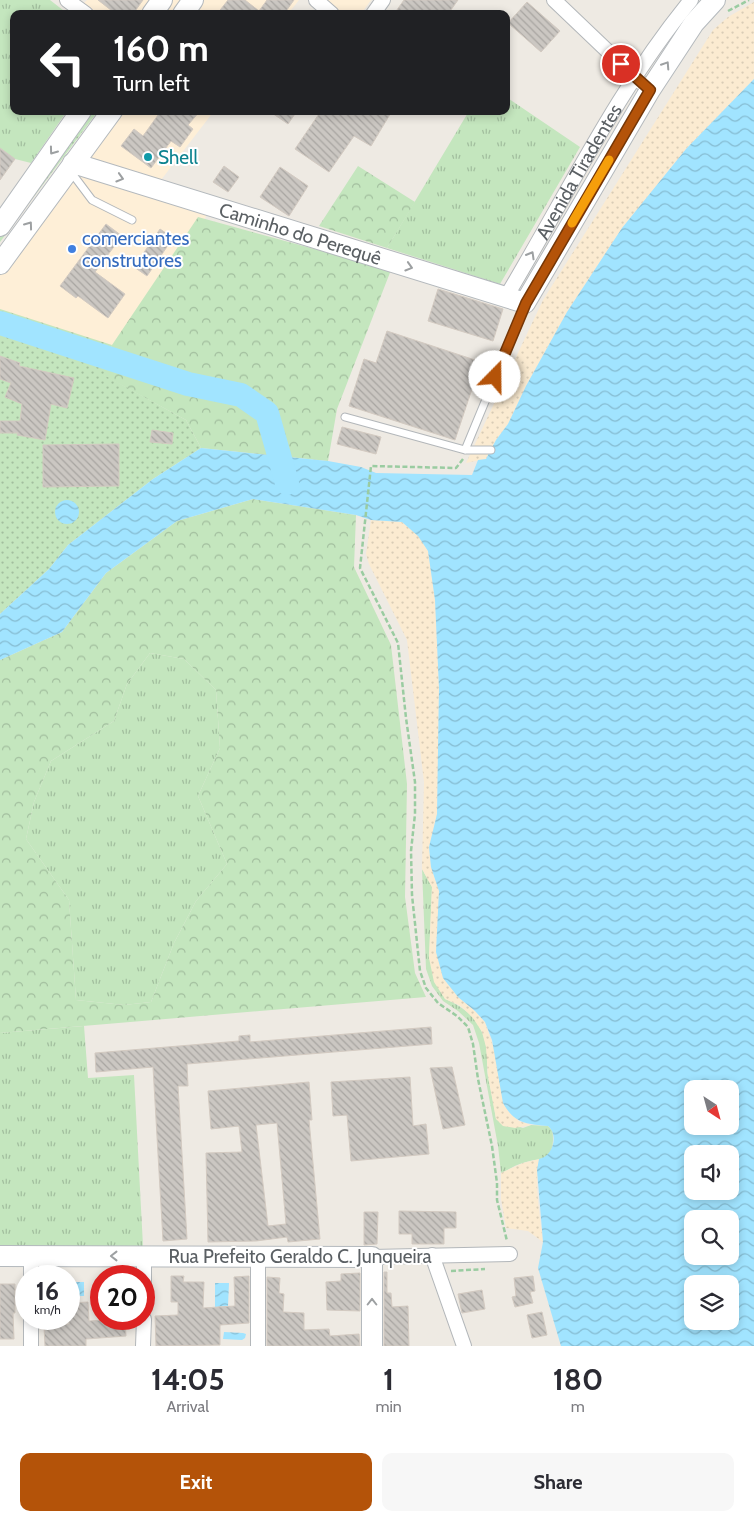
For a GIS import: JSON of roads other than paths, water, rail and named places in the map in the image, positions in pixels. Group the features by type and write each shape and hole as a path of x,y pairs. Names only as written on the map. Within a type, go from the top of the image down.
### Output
{"main road":[{"name":"Avenida Tiradentes","path":"526,303 650,90 694,23 715,0"},
{"path":"0,226 78,115"},
{"path":"0,264 109,115"},
{"name":"Caminho do Perequê","path":"71,166 526,303"},
{"name":"Rua Prefeito Geraldo C. Junqueira","path":"0,1256 372,1257"},
{"path":"372,1257 372,1346"}],"street":[{"path":"67,0 81,10"},
{"path":"316,0 327,10"},
{"path":"554,0 650,90"},
{"name":"Avenida Tiradentes","path":"506,297 634,77 666,30 691,0"},
{"name":"Rua Prefeito Geraldo C. Junqueira","path":"372,1257 510,1254"},
{"path":"432,1255 464,1346"},
{"path":"31,1256 31,1265"},
{"path":"144,1256 144,1265"},
{"path":"258,1258 258,1346"},
{"path":"31,1330 31,1346"},
{"path":"144,1330 144,1346"}],"lane":[{"path":"71,166 92,200 132,220"},
{"name":"Avenida Tiradentes","path":"467,450 526,303"},
{"path":"345,417 467,450 490,450"}],"water":[{"path":"754,79 754,1346 561,1346 538,1268 543,1242 537,1170 539,1159 551,1150 554,1140 553,1135 548,1126 521,1121 516,1119 507,1110 503,1103 492,1040 485,1022 458,997 443,978 436,952 439,891 431,867 429,847 437,814 439,688 435,600 428,551 418,536 402,522 371,520 356,515 253,499 177,521 106,573 62,632 0,660 0,614 49,569 68,545 153,479 201,448 328,461 361,467 376,473 472,475 478,460 486,459 496,440 508,424 526,386 567,312 622,228 686,149"},
{"path":"67,500 76,503 79,512 76,521 67,524 58,521 55,512 58,503"},
{"path":"80,1282 84,1282 84,1296 80,1296"},
{"path":"215,1283 229,1283 228,1306 215,1307"},
{"path":"224,1332 246,1334 242,1340 223,1339"}],"waterway":[{"path":"0,323 188,384 241,395 267,413 287,483"}],"place":[{"name":"Shell","path":"148,157"},
{"name":"comerciantes construtores","path":"72,249"}]}
